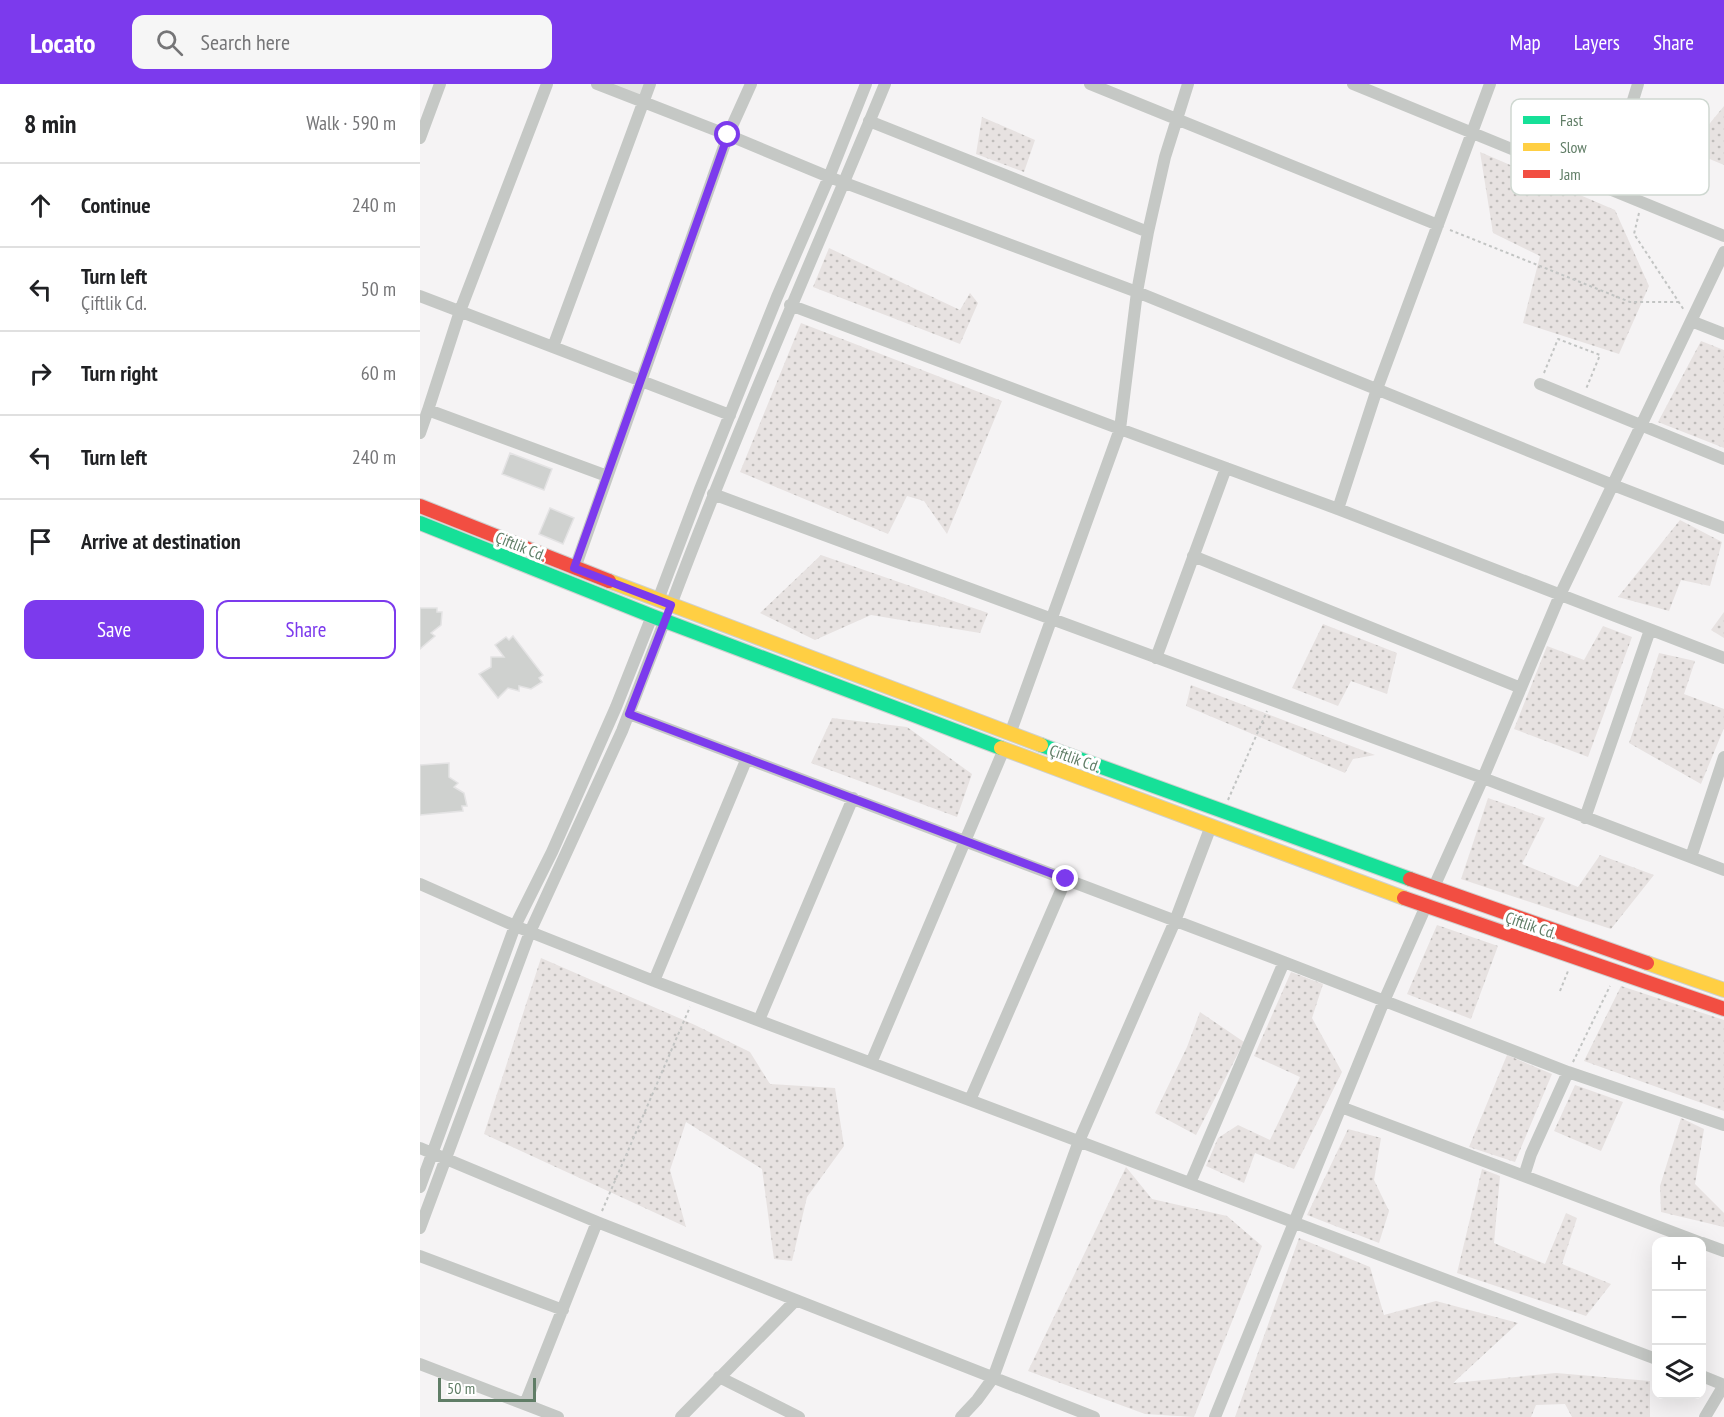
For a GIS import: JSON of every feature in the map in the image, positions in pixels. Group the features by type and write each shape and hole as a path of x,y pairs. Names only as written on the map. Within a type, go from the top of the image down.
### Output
{"street":[{"path":"420,138 440,84"},
{"path":"420,433 460,311 547,84"},
{"path":"597,84 829,177 1137,292 1724,528"},
{"path":"553,347 650,84"},
{"path":"574,568 728,135 751,84"},
{"path":"420,1228 530,932 629,714 664,603 730,415 866,84"},
{"path":"664,603 713,494 790,305 885,84"},
{"path":"1090,84 1438,225"},
{"path":"1010,734 1120,429 1137,292 1148,232 1176,118 1188,84"},
{"path":"1353,84 1511,149"},
{"path":"1338,509 1377,389 1490,84"},
{"path":"1633,99 1638,84"},
{"path":"869,121 1148,232"},
{"path":"1624,195 1724,236"},
{"path":"1215,1417 1384,1002 1483,778 1560,595 1724,252"},
{"path":"420,296 730,415"},
{"path":"790,305 1338,509 1724,658"},
{"path":"1691,321 1724,334"},
{"path":"1540,384 1724,459"},
{"path":"428,410 607,476"},
{"path":"1156,658 1226,468"},
{"path":"713,494 1483,778 1724,870"},
{"name":"Çiftlik Cd.","path":"420,506 664,603 1010,734 1434,889 1724,990"},
{"name":"Çiftlik Cd.","path":"420,523 659,618 1004,749 1426,906 1724,1009"},
{"path":"1193,556 1521,688"},
{"path":"420,1187 515,926 552,852 616,707 659,618"},
{"path":"1585,818 1650,630"},
{"path":"629,714 1568,1072 1724,1125"},
{"path":"871,1063 1004,749"},
{"path":"1691,857 1724,757"},
{"path":"654,981 747,758"},
{"path":"759,1020 853,798"},
{"path":"961,1417 993,1378 1079,1141 1175,921 1211,826"},
{"path":"970,1100 1066,879"},
{"path":"420,884 515,926 654,981 1652,1357"},
{"path":"1190,1183 1284,962"},
{"path":"1524,1176 1531,1154 1568,1072"},
{"path":"1341,1107 1687,1237"},
{"path":"420,1148 597,1222 1094,1417"},
{"path":"525,1404 597,1222"},
{"path":"1706,1244 1724,1251"},
{"path":"420,1256 563,1310"},
{"path":"681,1417 796,1300"},
{"path":"420,1364 558,1417"},
{"path":"719,1377 799,1417"},
{"path":"1705,1417 1724,1385 1706,1378"}],"path":[{"path":"1641,202 1634,234 1691,321"},
{"path":"1438,225 1630,302 1679,302"},
{"path":"1540,384 1558,339 1600,355 1581,401"},
{"path":"1223,812 1271,700"},
{"path":"1560,991 1573,957"},
{"path":"1568,1072 1617,972"},
{"path":"597,1222 695,996"}],"shaded area":[{"path":"597,84 649,84 643,102"},
{"path":"1724,106 1724,165 1709,159 1709,124"},
{"path":"982,117 1035,140 1024,172 976,154"},
{"path":"1480,152 1511,165 1511,195 1580,195 1615,210 1649,286 1619,354 1523,323 1540,256 1493,233"},
{"path":"829,248 960,310 970,293 978,303 960,344 813,287"},
{"path":"801,323 1002,401 947,534 924,501 907,496 888,534 740,472"},
{"path":"1701,341 1724,350 1724,448 1658,422"},
{"path":"1680,520 1722,542 1710,586 1681,580 1669,611 1618,597"},
{"path":"821,555 988,613 980,633 871,615 815,640 760,613"},
{"path":"1724,612 1724,638 1711,630"},
{"path":"1323,624 1397,653 1387,694 1351,681 1338,706 1292,688"},
{"path":"1603,626 1632,637 1588,757 1514,729 1547,646 1584,660"},
{"path":"1659,653 1695,661 1684,694 1724,709 1724,728 1701,784 1629,743"},
{"path":"1191,685 1375,755 1353,759 1345,773 1186,706"},
{"path":"832,718 907,727 972,774 957,817 811,763"},
{"path":"1488,798 1545,818 1522,864 1578,887 1600,855 1654,875 1611,929 1461,879"},
{"path":"1437,925 1498,946 1471,1019 1407,994"},
{"path":"541,958 695,1025 750,1052 770,1084 835,1088 844,1146 807,1197 792,1261 774,1259 762,1169 686,1122 670,1170 686,1227 484,1134"},
{"path":"1291,972 1323,984 1312,1018 1342,1072 1294,1169 1255,1153 1244,1183 1206,1166 1218,1138 1238,1125 1270,1140 1300,1077 1254,1056"},
{"path":"1621,986 1724,1020 1724,1111 1584,1061"},
{"path":"1200,1012 1244,1042 1196,1135 1155,1113 1187,1047"},
{"path":"1507,1055 1552,1074 1515,1162 1469,1147"},
{"path":"1575,1085 1623,1102 1601,1151 1554,1131"},
{"path":"1681,1118 1704,1129 1695,1184 1724,1213 1724,1227 1661,1212 1660,1186"},
{"path":"1348,1129 1381,1138 1374,1180 1389,1211 1379,1243 1307,1215"},
{"path":"1126,1167 1152,1199 1227,1216 1262,1246 1194,1417 1145,1414 1028,1371"},
{"path":"1482,1169 1500,1176 1494,1243 1545,1264 1566,1213 1577,1218 1562,1264 1611,1284 1586,1316 1457,1273"},
{"path":"1299,1238 1370,1267 1384,1315 1436,1301 1518,1323 1453,1383 1556,1373 1650,1381 1650,1417 1572,1417 1565,1404 1536,1405 1531,1417 1235,1417"}],"building":[{"path":"510,453 552,469 544,490 502,474"},
{"path":"550,508 574,518 563,544 539,534"},
{"path":"420,608 437,608 437,612 442,612 441,625 431,633 435,636 420,649"},
{"path":"513,636 543,675 539,678 542,682 531,689 519,686 519,691 508,688 498,698 479,674 491,667 491,657 504,657 495,645 506,637 509,640"},
{"path":"449,763 449,777 458,783 454,787 464,793 467,806 462,806 463,811 420,815 420,765"}],"traffic: fast":[{"path":"420,523 652,616 1001,748"},
{"path":"1041,745 1410,879"}],"traffic: slow":[{"path":"609,581 1041,745"},
{"path":"1001,748 1404,898"},
{"path":"1647,963 1724,990"}],"traffic: jam":[{"path":"420,506 609,581"},
{"path":"1410,879 1647,963"},
{"path":"1404,898 1724,1009"}],"route":[{"path":"728,135 574,568 671,605 629,714 1066,879"}]}
